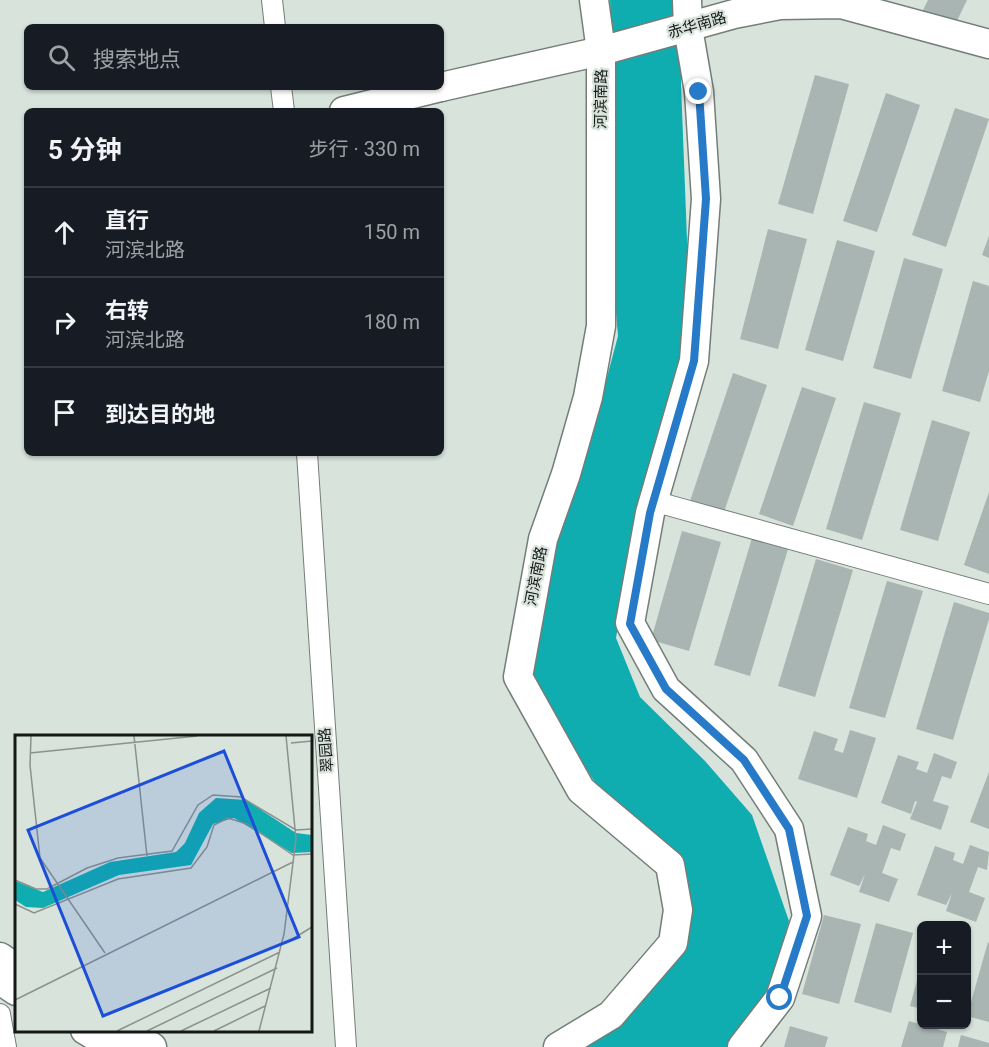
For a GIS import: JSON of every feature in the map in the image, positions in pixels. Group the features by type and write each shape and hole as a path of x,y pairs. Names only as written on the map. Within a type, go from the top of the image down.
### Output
{"main road":[{"name":"河滨南路","path":"558,1047 611,1015 673,942 678,910 670,865 581,790 518,677 543,539 566,474 588,398 600,326 601,51 594,0"},
{"name":"赤华南路","path":"444,86 601,51 687,19 734,14 780,4 841,4 989,44"},
{"path":"687,19 699,92 706,199 694,361 653,501 630,624 666,689 744,760 789,829 807,916 780,998 742,1047"},
{"name":"赤华南路","path":"356,108 429,90"},
{"path":"0,957 15,967"},
{"path":"0,980 15,990"},
{"path":"88,1032 114,1047"},
{"path":"127,1032 152,1047"}],"street":[{"path":"273,0 275,24"},
{"path":"281,90 284,108"},
{"name":"翠园路","path":"307,456 346,1047"},
{"path":"653,501 989,594"},
{"path":"0,1014 6,1047"}],"water":[{"path":"610,0 681,0 681,84 690,317 682,408 631,550 616,638 640,697 705,761 752,815 789,921 769,996 734,1047 574,1047 685,907 596,784 531,683 556,533 585,460 618,336 611,255 616,131"}],"building":[{"path":"928,0 967,0 954,27 922,12"},
{"path":"815,75 849,84 813,214 778,204"},
{"path":"886,93 920,105 877,232 843,221"},
{"path":"955,108 989,119 946,247 912,235"},
{"path":"768,229 807,239 778,349 740,339"},
{"path":"989,236 989,258 982,255"},
{"path":"837,240 875,251 843,361 805,350"},
{"path":"904,258 943,269 911,379 873,368"},
{"path":"973,281 989,286 989,371 980,402 942,391"},
{"path":"733,373 767,385 724,512 690,501"},
{"path":"802,387 836,398 793,526 759,514"},
{"path":"864,402 901,413 862,540 826,529"},
{"path":"932,420 970,432 938,541 900,530"},
{"path":"989,492 989,574 964,565"},
{"path":"682,531 721,542 689,651 651,640"},
{"path":"752,538 788,549 750,676 714,665"},
{"path":"816,559 853,570 815,697 778,686"},
{"path":"887,581 923,591 885,718 849,708"},
{"path":"954,602 989,613 989,619 953,740 916,729"},
{"path":"850,730 876,738 857,798 798,779 814,731 838,739 834,750 843,753"},
{"path":"934,753 957,762 951,779 942,776 933,801 949,806 941,830 910,819 917,802 915,801 911,814 881,803 898,755 919,762 916,769 927,773"},
{"path":"989,772 989,829 970,822"},
{"path":"883,825 906,834 900,851 891,848 882,873 898,879 889,902 859,892 865,874 859,886 830,875 848,827 868,834 866,841 876,845"},
{"path":"970,845 989,852 987,870 978,867 969,892 985,898 976,922 946,911 952,893 946,905 917,895 935,846 955,853 953,860 963,864"},
{"path":"824,915 861,924 839,1004 802,994"},
{"path":"876,923 913,933 891,1013 854,1002"},
{"path":"988,942 989,1022 971,1017 971,1002"},
{"path":"917,981 917,1008 910,1006"},
{"path":"909,1021 917,1023 917,1029 937,1029 947,1032 943,1047 901,1047"},
{"path":"790,1026 828,1037 825,1047 784,1047"},
{"path":"961,1035 989,1043 989,1047 958,1047"}],"route":[{"path":"699,92 706,199 694,361 650,513 630,624 666,689 744,760 789,829 807,916 780,998"}]}
